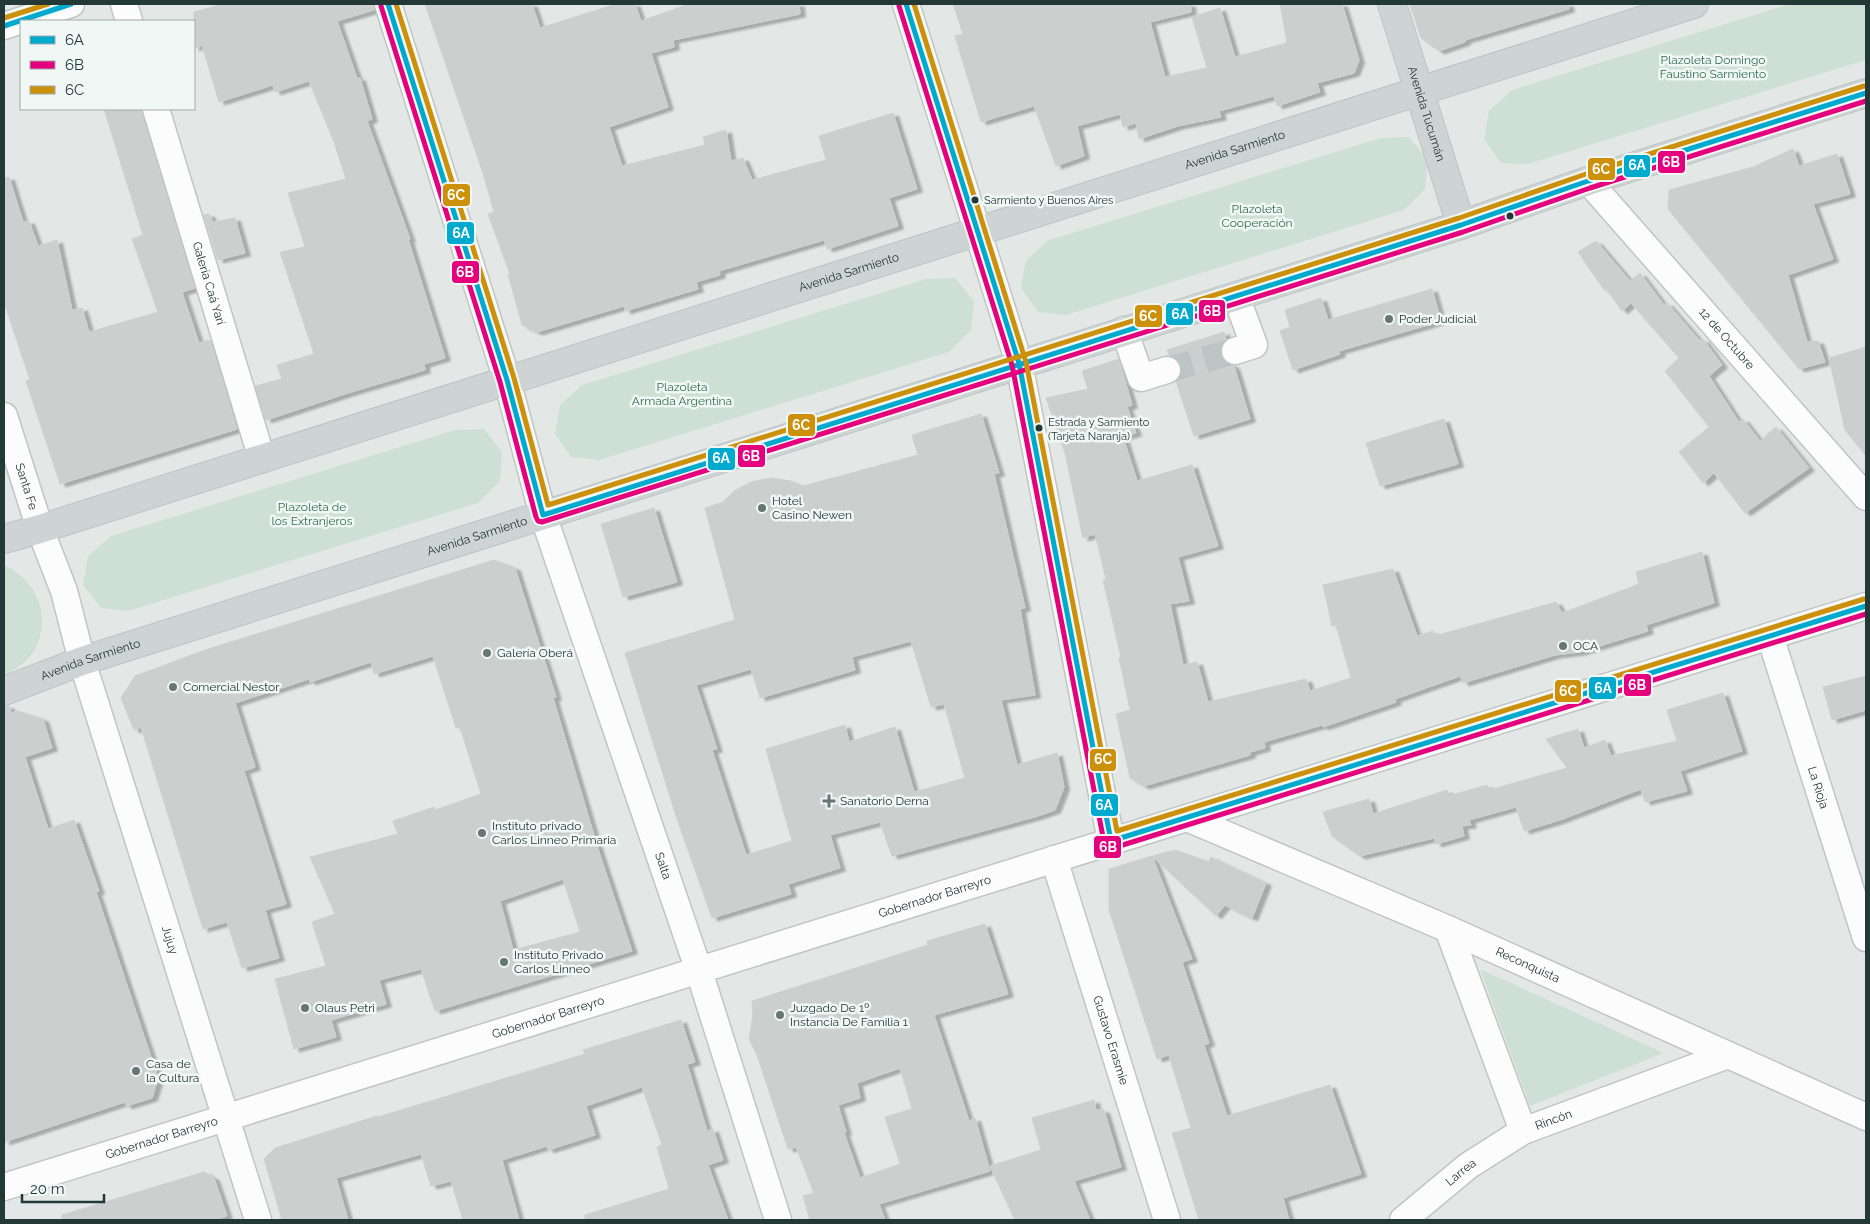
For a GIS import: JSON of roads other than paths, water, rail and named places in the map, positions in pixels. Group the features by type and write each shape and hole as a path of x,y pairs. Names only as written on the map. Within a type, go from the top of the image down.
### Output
{"main road":[{"name":"Avenida Tucumán","path":"1392,4 1462,225"},
{"name":"Avenida Sarmiento","path":"4,539 262,459 1694,4"},
{"name":"Avenida Sarmiento","path":"4,691 82,661 1019,363 1462,225 1588,182 1861,99"}],"street":[{"path":"22,20 70,4"},
{"path":"124,4 129,20"},
{"name":"Salta","path":"388,4 508,380 543,515 699,970 778,1220"},
{"path":"906,4 1019,363 1112,842"},
{"path":"4,26 20,21"},
{"name":"Galería Caá Yarí","path":"156,110 262,459"},
{"name":"12 de Octubre","path":"1588,182 1866,497"},
{"path":"1235,351 1254,345 1236,296"},
{"path":"1124,330 1141,378 1167,370"},
{"name":"Santa Fe","path":"4,416 40,529 64,592 82,661"},
{"name":"Gobernador Barreyro","path":"4,1188 1866,606"},
{"name":"La Rioja","path":"1770,636 1866,938"},
{"name":"Jujuy","path":"82,661 258,1220"},
{"name":"Reconquista","path":"1187,818 1448,929 1866,1117"},
{"name":"Gustavo Erasmie","path":"1054,859 1167,1220"},
{"name":"Rincón","path":"1448,929 1523,1131 1728,1055"},
{"name":"Larrea","path":"1402,1220 1468,1166 1523,1131"}],"tunnel":[{"path":"1167,370 1235,351"}],"place":[{"name":"Sarmiento y Buenos Aires","path":"975,200"},
{"name":"Poder Judicial","path":"1389,319"},
{"name":"Estrada y Sarmiento (Tarjeta Naranja)","path":"1039,428"},
{"name":"Hotel Casino Newen","path":"762,508"},
{"name":"OCA","path":"1563,646"},
{"name":"Galería Oberá","path":"487,653"},
{"name":"Comercial Nestor","path":"173,687"},
{"name":"Sanatorio Derna","path":"829,801"},
{"name":"Instituto privado Carlos Linneo Primaria","path":"482,833"},
{"name":"Instituto Privado Carlos Linneo","path":"504,962"},
{"name":"Olaus Petri","path":"305,1008"},
{"name":"Juzgado De 1º Instancia De Familia 1","path":"780,1015"},
{"name":"Casa de la Cultura","path":"136,1071"}],"park label":[{"name":"Plazoleta Domingo Faustino Sarmiento","path":"1713,67"},
{"name":"Plazoleta Cooperación","path":"1257,216"},
{"name":"Plazoleta Armada Argentina","path":"682,394"},
{"name":"Plazoleta de los Extranjeros","path":"312,514"}]}
